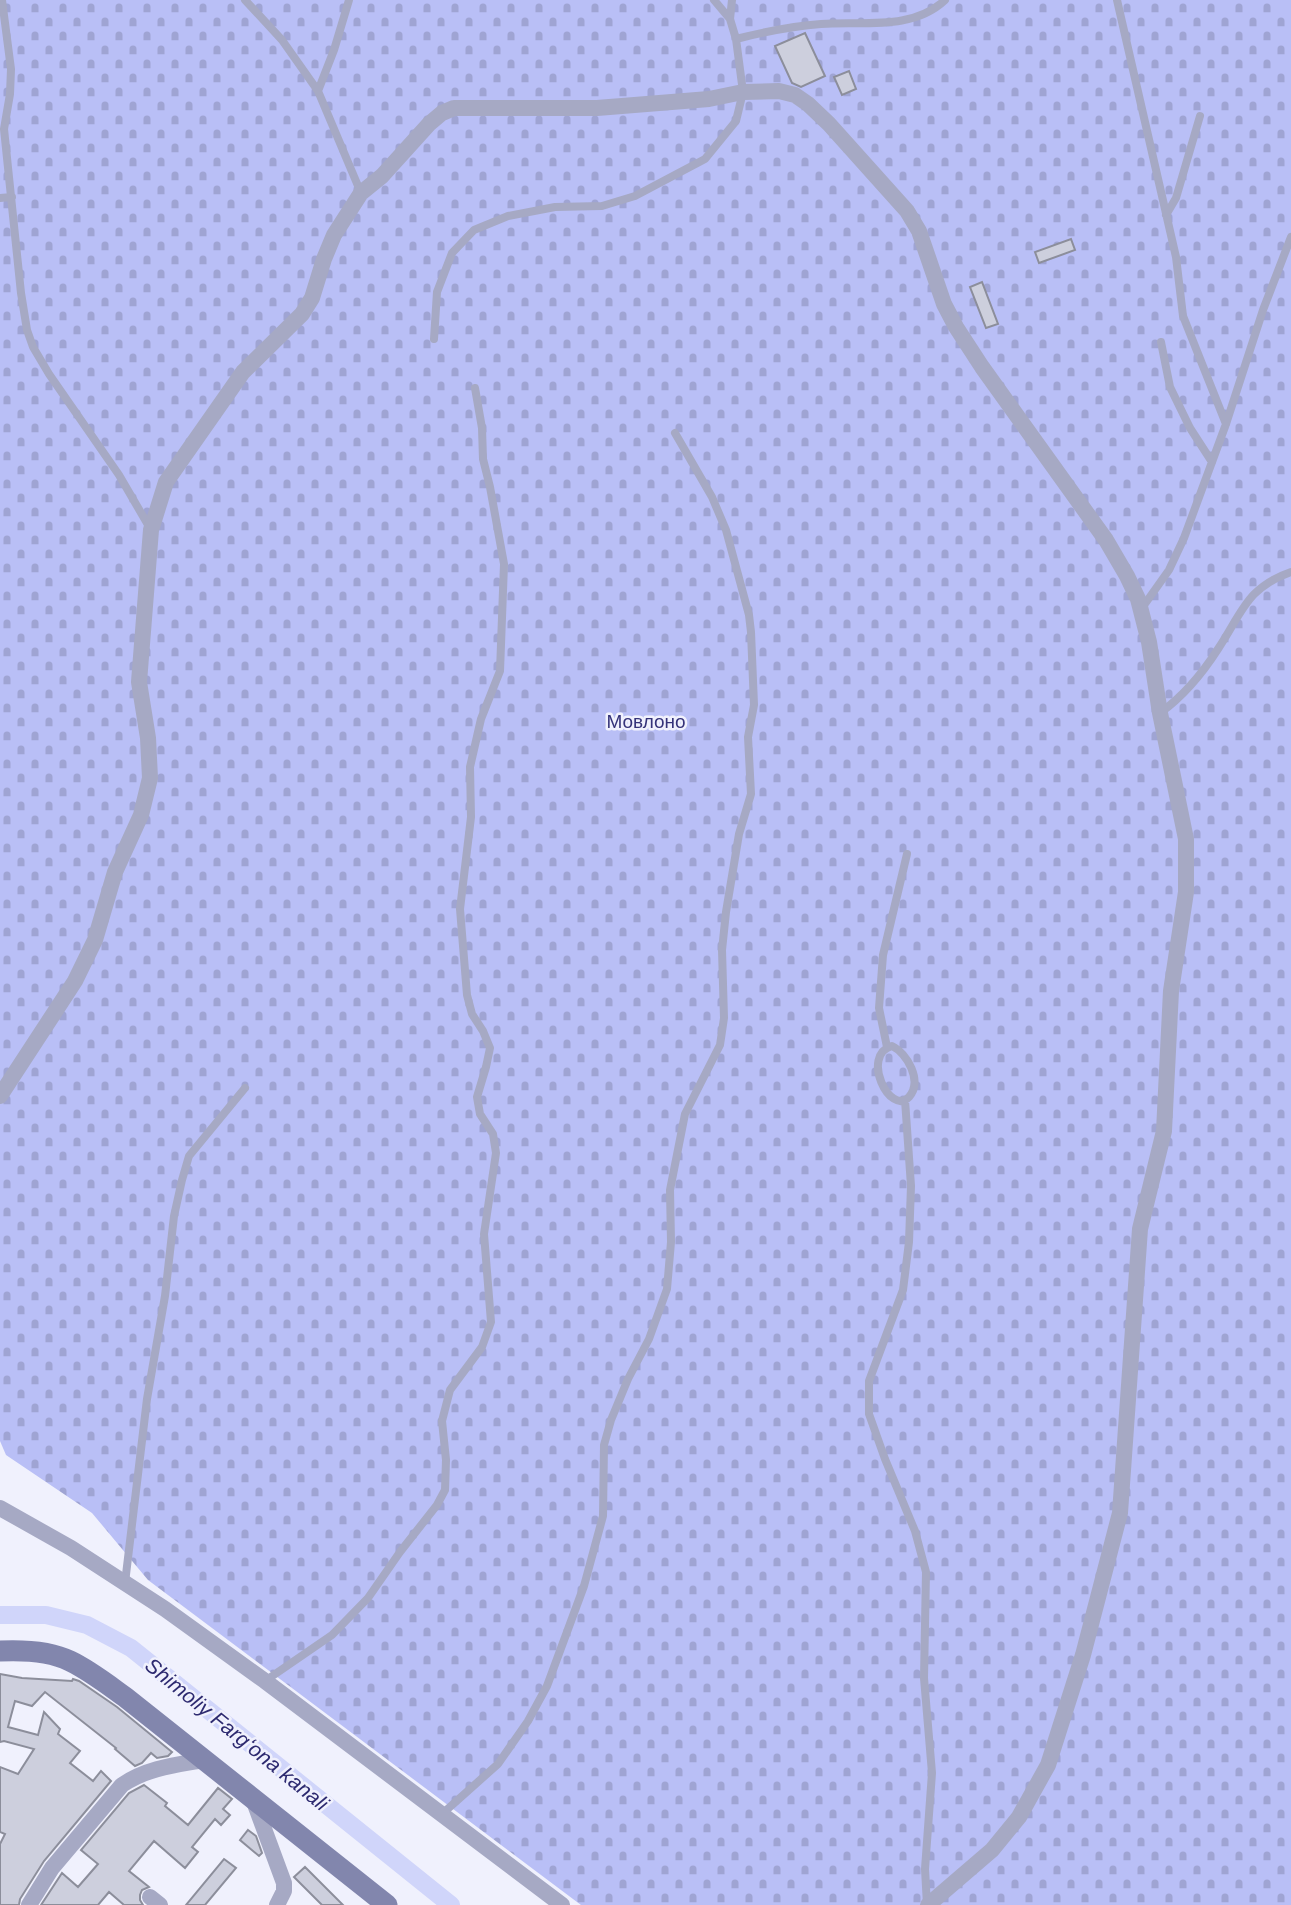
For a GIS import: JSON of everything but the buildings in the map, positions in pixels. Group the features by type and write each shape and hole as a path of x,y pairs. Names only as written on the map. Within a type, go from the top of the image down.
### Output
{"street":[{"path":"0,1096 75,981 95,940 115,872 141,815 150,778 148,738 139,682 150,530 166,482 243,372 302,314 312,298 334,235 362,193 382,176 429,124 442,113 454,108 597,108 779,90 795,95 808,104 907,211 919,231 944,304 956,327 1106,540 1127,576 1141,611 1149,642 1185,839 1186,892 1171,991 1164,1131 1140,1229 1120,1513 1083,1655 1048,1765 1019,1816 992,1850 928,1905"},
{"path":"0,1508 71,1548 165,1609 562,1905"},
{"path":"0,1651 47,1654 69,1660 125,1697 387,1905"},
{"path":"29,1905 52,1868 122,1785 147,1772 204,1760"},
{"path":"253,1799 284,1883 285,1891 277,1905"}],"lane":[{"path":"2,0 10,69 4,129 27,330 33,347 49,374 119,475 150,530"},
{"path":"245,0 282,40 318,91 362,193"},
{"path":"318,91 349,0"},
{"path":"714,0 730,19"},
{"path":"434,339 437,292 452,253 474,230 508,216 555,207 602,206 635,196 705,159 736,121 743,92 736,39 730,19 732,0"},
{"path":"736,39 774,30 821,24 910,20 935,9 944,0"},
{"path":"1117,0 1176,257 1183,316 1226,424"},
{"path":"1166,215 1176,198 1200,116"},
{"path":"0,198 12,197"},
{"path":"1141,611 1169,570 1184,538 1291,237"},
{"path":"1161,342 1170,387 1190,428 1212,462"},
{"path":"265,1681 332,1635 368,1598 437,1505 445,1490 446,1460 442,1421 450,1390 482,1347 491,1322 484,1234 496,1153 493,1135 480,1114 477,1097 490,1048 472,1014 467,995 460,909 471,817 470,767 481,719 500,671 505,564 483,459 482,428 475,388"},
{"path":"442,1814 498,1764 527,1721 547,1686 584,1586 603,1516 604,1445 624,1389 649,1339 667,1289 671,1242 670,1190 685,1114 720,1045 724,1018 722,950 726,912 739,834 751,794 748,737 754,705 751,632 749,615 726,530 712,498 676,433"},
{"path":"1160,713 1178,700 1194,683 1220,646 1245,602 1266,584 1291,572"},
{"path":"887,1048 879,1008 883,955 906,854"},
{"path":"887,1048 896,1048 904,1055 913,1074 912,1092 905,1100 895,1101 891,1098 882,1082 877,1066 878,1059 880,1053 887,1048"},
{"path":"125,1583 147,1399 165,1296 174,1216 182,1180 189,1156 245,1088"},
{"path":"905,1100 911,1186 909,1242 903,1290 869,1381 869,1413 915,1531 926,1572 924,1678 932,1773 925,1869 928,1905"}],"green space":[{"name":"Мовлоно","path":"0,0 1291,0 1291,1905 581,1905 148,1580 92,1513 6,1455 0,1441"}],"waterway":[{"name":"Shimoliy Fargʻona kanali","path":"0,1615 46,1615 87,1625 131,1648 451,1905"}]}
